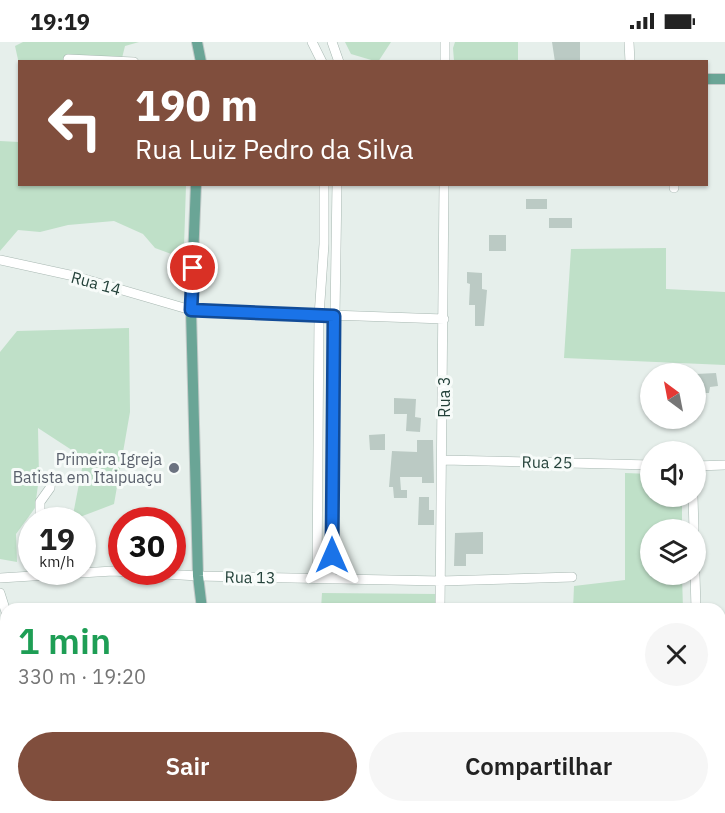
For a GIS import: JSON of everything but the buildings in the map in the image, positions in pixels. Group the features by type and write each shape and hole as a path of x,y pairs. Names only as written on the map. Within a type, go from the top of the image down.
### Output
{"main road":[{"path":"197,42 201,60"},
{"path":"708,79 725,79"},
{"path":"196,186 191,310 198,576 201,603"}],"street":[{"path":"312,42 321,60"},
{"path":"332,42 338,60"},
{"path":"445,42 445,60"},
{"path":"629,42 630,60"},
{"path":"68,59 90,60"},
{"path":"317,578 319,316 324,244 324,186"},
{"path":"332,579 337,186"},
{"name":"Rua 3","path":"440,603 444,186"},
{"name":"Rua 14","path":"0,260 74,276 191,310 444,319"},
{"name":"Rua 25","path":"443,460 640,465"},
{"path":"706,466 725,465"},
{"path":"40,507 40,502 50,488 51,478"},
{"name":"Rua 13","path":"96,572 441,581 572,577"},
{"name":"Rua 13","path":"0,578 18,577"},
{"path":"695,585 696,603"}],"green space":[{"path":"23,42 139,42 125,46 122,60 18,60 15,46"},
{"path":"345,42 391,42 379,60 351,54"},
{"path":"455,42 518,42 518,60 454,60"},
{"path":"0,141 18,142 18,186 186,186 184,247 174,255 155,248 143,234 114,221 68,225 40,232 18,230 0,251"},
{"path":"666,248 666,289 725,292 725,365 564,358 571,249"},
{"path":"129,328 130,412 114,504 96,511 96,507 75,507 84,458 38,428 39,477 35,507 18,507 17,562 0,559 0,352 17,331"},
{"path":"625,473 640,474 640,507 682,507 682,519 640,519 640,585 682,585 683,603 573,603 574,586 625,580"},
{"path":"322,593 437,594 437,603 321,603"}],"place":[{"name":"Primeira Igreja Batista em Itaipuaçu","path":"174,468"}],"route":[{"path":"193,268 191,310 334,316 332,555"}]}
